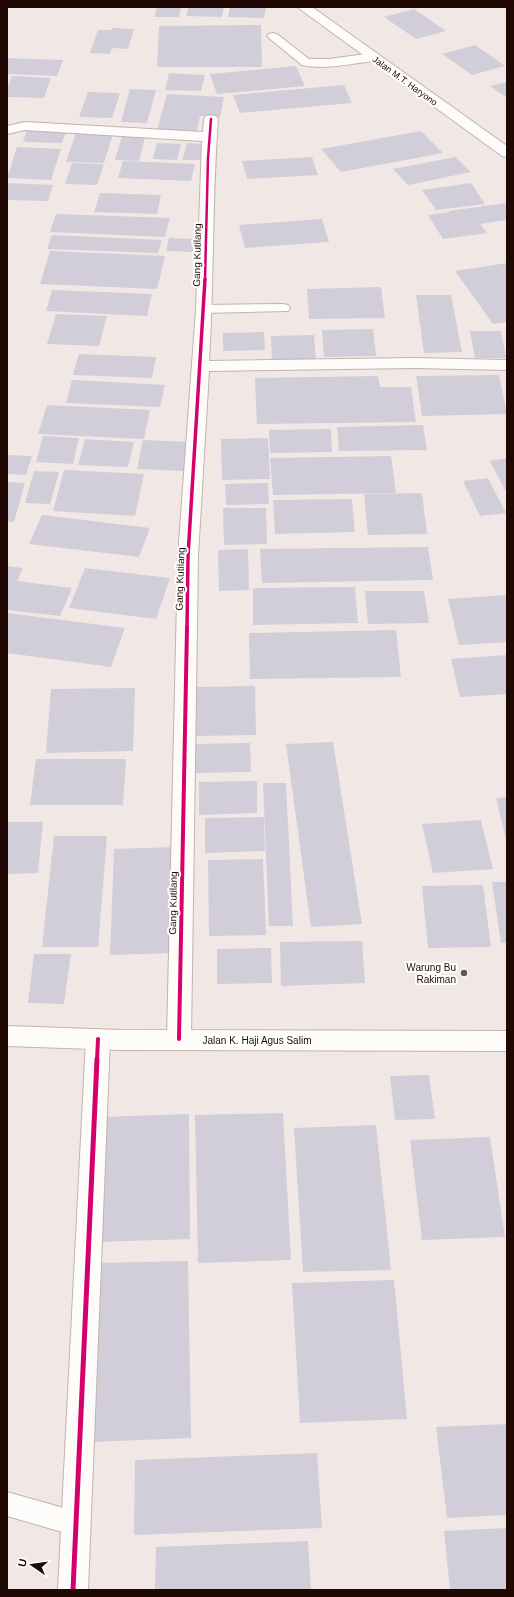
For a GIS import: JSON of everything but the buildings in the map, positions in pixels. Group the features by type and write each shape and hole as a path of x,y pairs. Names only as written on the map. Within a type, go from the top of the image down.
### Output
{"street":[{"name":"Jalan M.T. Haryono","path":"304,7 507,153"},
{"name":"Gang Kutilang","path":"7,130 25,126 210,128 204,309 188,556 179,1040"},
{"path":"201,366 415,363 507,365"},
{"name":"Jalan K. Haji Agus Salim","path":"7,1036 179,1040 507,1041"},
{"path":"73,1590 98,1039"}],"lane":[{"path":"273,36 306,62 329,63 373,57"},
{"path":"204,309 282,308"},
{"path":"7,1504 76,1523"}],"cycle path":[{"path":"179,1039 188,556 204,309 208,158 211,119"},
{"path":"73,1590 98,1039"}],"place":[{"name":"Warung Bu Rakiman","path":"464,973"}]}
